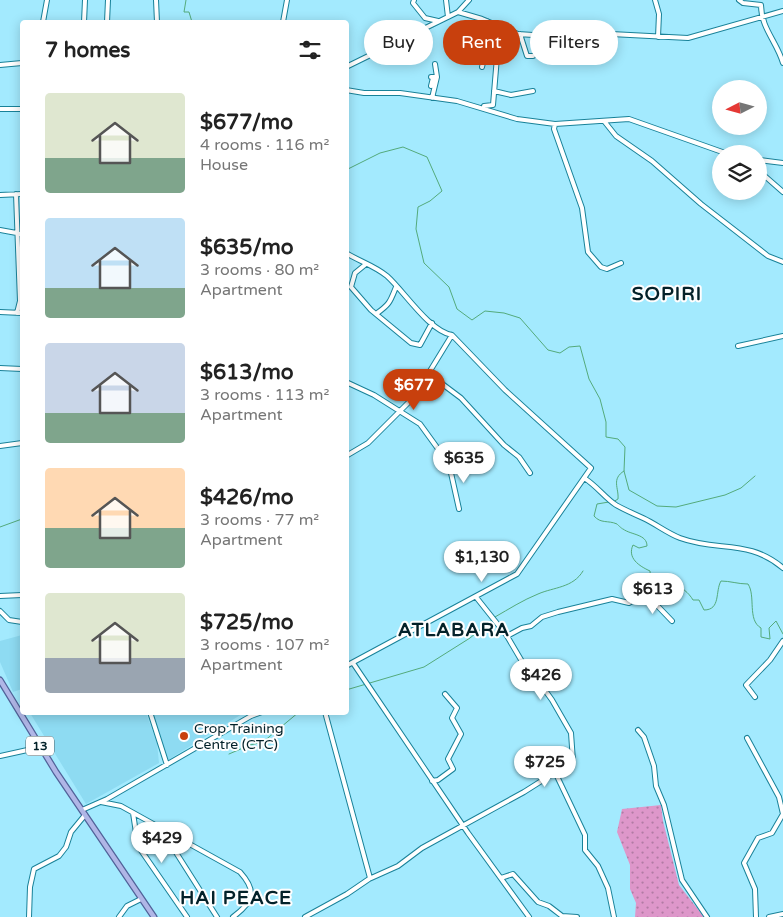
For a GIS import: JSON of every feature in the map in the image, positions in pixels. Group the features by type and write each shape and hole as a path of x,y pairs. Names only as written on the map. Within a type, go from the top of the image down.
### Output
{"main road":[{"name":"13","path":"0,680 20,712"},
{"name":"13","path":"22,715 141,900 154,917"}],"street":[{"path":"43,20 47,0"},
{"path":"84,20 85,0"},
{"path":"107,20 108,0"},
{"path":"156,0 157,20"},
{"path":"283,20 287,0"},
{"path":"414,0 413,3 425,18 438,21"},
{"path":"446,0 448,17"},
{"path":"349,66 458,12 469,0"},
{"path":"655,0 659,14 658,37"},
{"path":"739,0 743,3 759,4 761,16 783,63"},
{"path":"530,56 526,56 520,34 562,37 611,34 688,38 783,11"},
{"path":"458,12 484,20"},
{"path":"0,66 20,63"},
{"path":"432,98 435,64"},
{"path":"484,109 484,106 492,104 496,65"},
{"path":"425,83 433,80"},
{"path":"349,90 364,93 400,93 457,101 517,119 555,124 629,119 712,148"},
{"path":"494,90 511,95 533,91"},
{"path":"0,109 20,109"},
{"path":"604,121 616,136 652,162 701,204 768,256 783,262"},
{"path":"555,124 554,130 582,208 588,252 601,266 607,269 621,263"},
{"path":"767,161 783,163"},
{"path":"767,178 783,192"},
{"path":"16,194 20,224"},
{"path":"0,195 20,194"},
{"path":"0,230 20,232"},
{"path":"349,255 388,276 396,287 432,323 444,334 452,335 505,390 591,468 517,574 349,665"},
{"path":"366,264 355,273 351,287 354,293 376,314 411,343 420,345 432,323"},
{"path":"0,312 20,313 20,270"},
{"path":"376,314 394,298 396,287"},
{"path":"349,454 368,443 402,411 420,390 452,335"},
{"path":"738,346 783,336"},
{"path":"0,368 20,369"},
{"path":"429,374 461,398 504,445 519,458 530,473"},
{"path":"349,384 402,411 420,424 446,458 459,508"},
{"path":"0,446 20,443"},
{"path":"584,478 615,504 677,536 706,545 734,546 750,549 762,556 771,556 783,568"},
{"path":"0,596 20,594"},
{"path":"506,636 522,628 532,626 542,617 612,599 629,603 636,596 644,595 648,596 672,621"},
{"path":"306,917 370,878 398,866 422,848 524,792 573,761 571,733 552,700 534,675 527,670 506,636 476,597"},
{"path":"0,611 8,620 20,622"},
{"path":"755,697 746,685 769,660 783,641"},
{"path":"353,663 432,781 529,917"},
{"path":"432,781 438,780 453,769 448,759 462,734 452,718 457,708 445,694"},
{"path":"151,715 167,765"},
{"path":"29,917 30,887 34,869 59,856 66,847 70,832 84,813 248,715"},
{"path":"326,715 370,878"},
{"path":"638,730 644,737 654,766 656,786 664,805 682,880 707,917"},
{"path":"747,738 778,797 783,814 772,833 758,838 744,863 755,889 756,917"},
{"path":"0,756 42,748"},
{"path":"555,772 585,835 585,850 598,866 608,888 614,917"},
{"path":"101,802 113,804 133,813 240,872 249,881 252,891 248,904 233,917"},
{"path":"133,813 138,846 187,917"},
{"path":"162,830 217,917"},
{"path":"501,878 513,874 538,902 549,906 562,916 577,917"},
{"path":"119,917 127,906 141,900"},
{"path":"768,917 783,914"}],"shaded area":[{"path":"20,636 20,690 13,692 0,662 0,641"},
{"path":"31,715 147,715 157,743 159,763 86,804"},
{"name":"Crop Training Centre (CTC)","path":"154,715 240,715 168,760"},
{"path":"661,805 663,821 679,885 704,917 635,917 636,903 630,889 630,865 617,832 622,809"}],"waterway":[{"path":"186,0 184,12 189,12 191,20"},
{"path":"349,168 380,153 403,147 427,157 442,191 430,201 418,207 416,229 424,263 449,287 457,309 472,320 485,311 504,313 520,318 548,350 560,353 569,347 580,346 589,379 600,399 606,422 606,437 618,439 625,447 624,471 629,490 657,506 676,507 725,495 741,488 755,476"},
{"path":"613,502 618,499 616,484 618,477 624,471"},
{"path":"609,502 597,504 594,516 599,520 617,524 626,531 644,539 647,546 639,548 633,545 632,554 638,564 650,571 651,585 655,591 665,594 673,585 679,587 687,592 693,600 699,600 704,610 713,607 721,581 748,584 754,619 761,628 761,637 770,639 769,628 776,621 783,634"},
{"path":"0,527 20,520"},
{"path":"495,617 532,596 569,584 579,577 583,571"},
{"path":"349,689 424,667 470,638 492,620"},
{"path":"229,754 263,742 295,715"}],"place":[{"name":"Crop Training Centre (CTC)","path":"184,736"}],"district":[{"name":"SOPIRI","path":"667,293"},
{"name":"ATLABARA","path":"454,629"},
{"name":"HAI PEACE","path":"236,897"}]}
